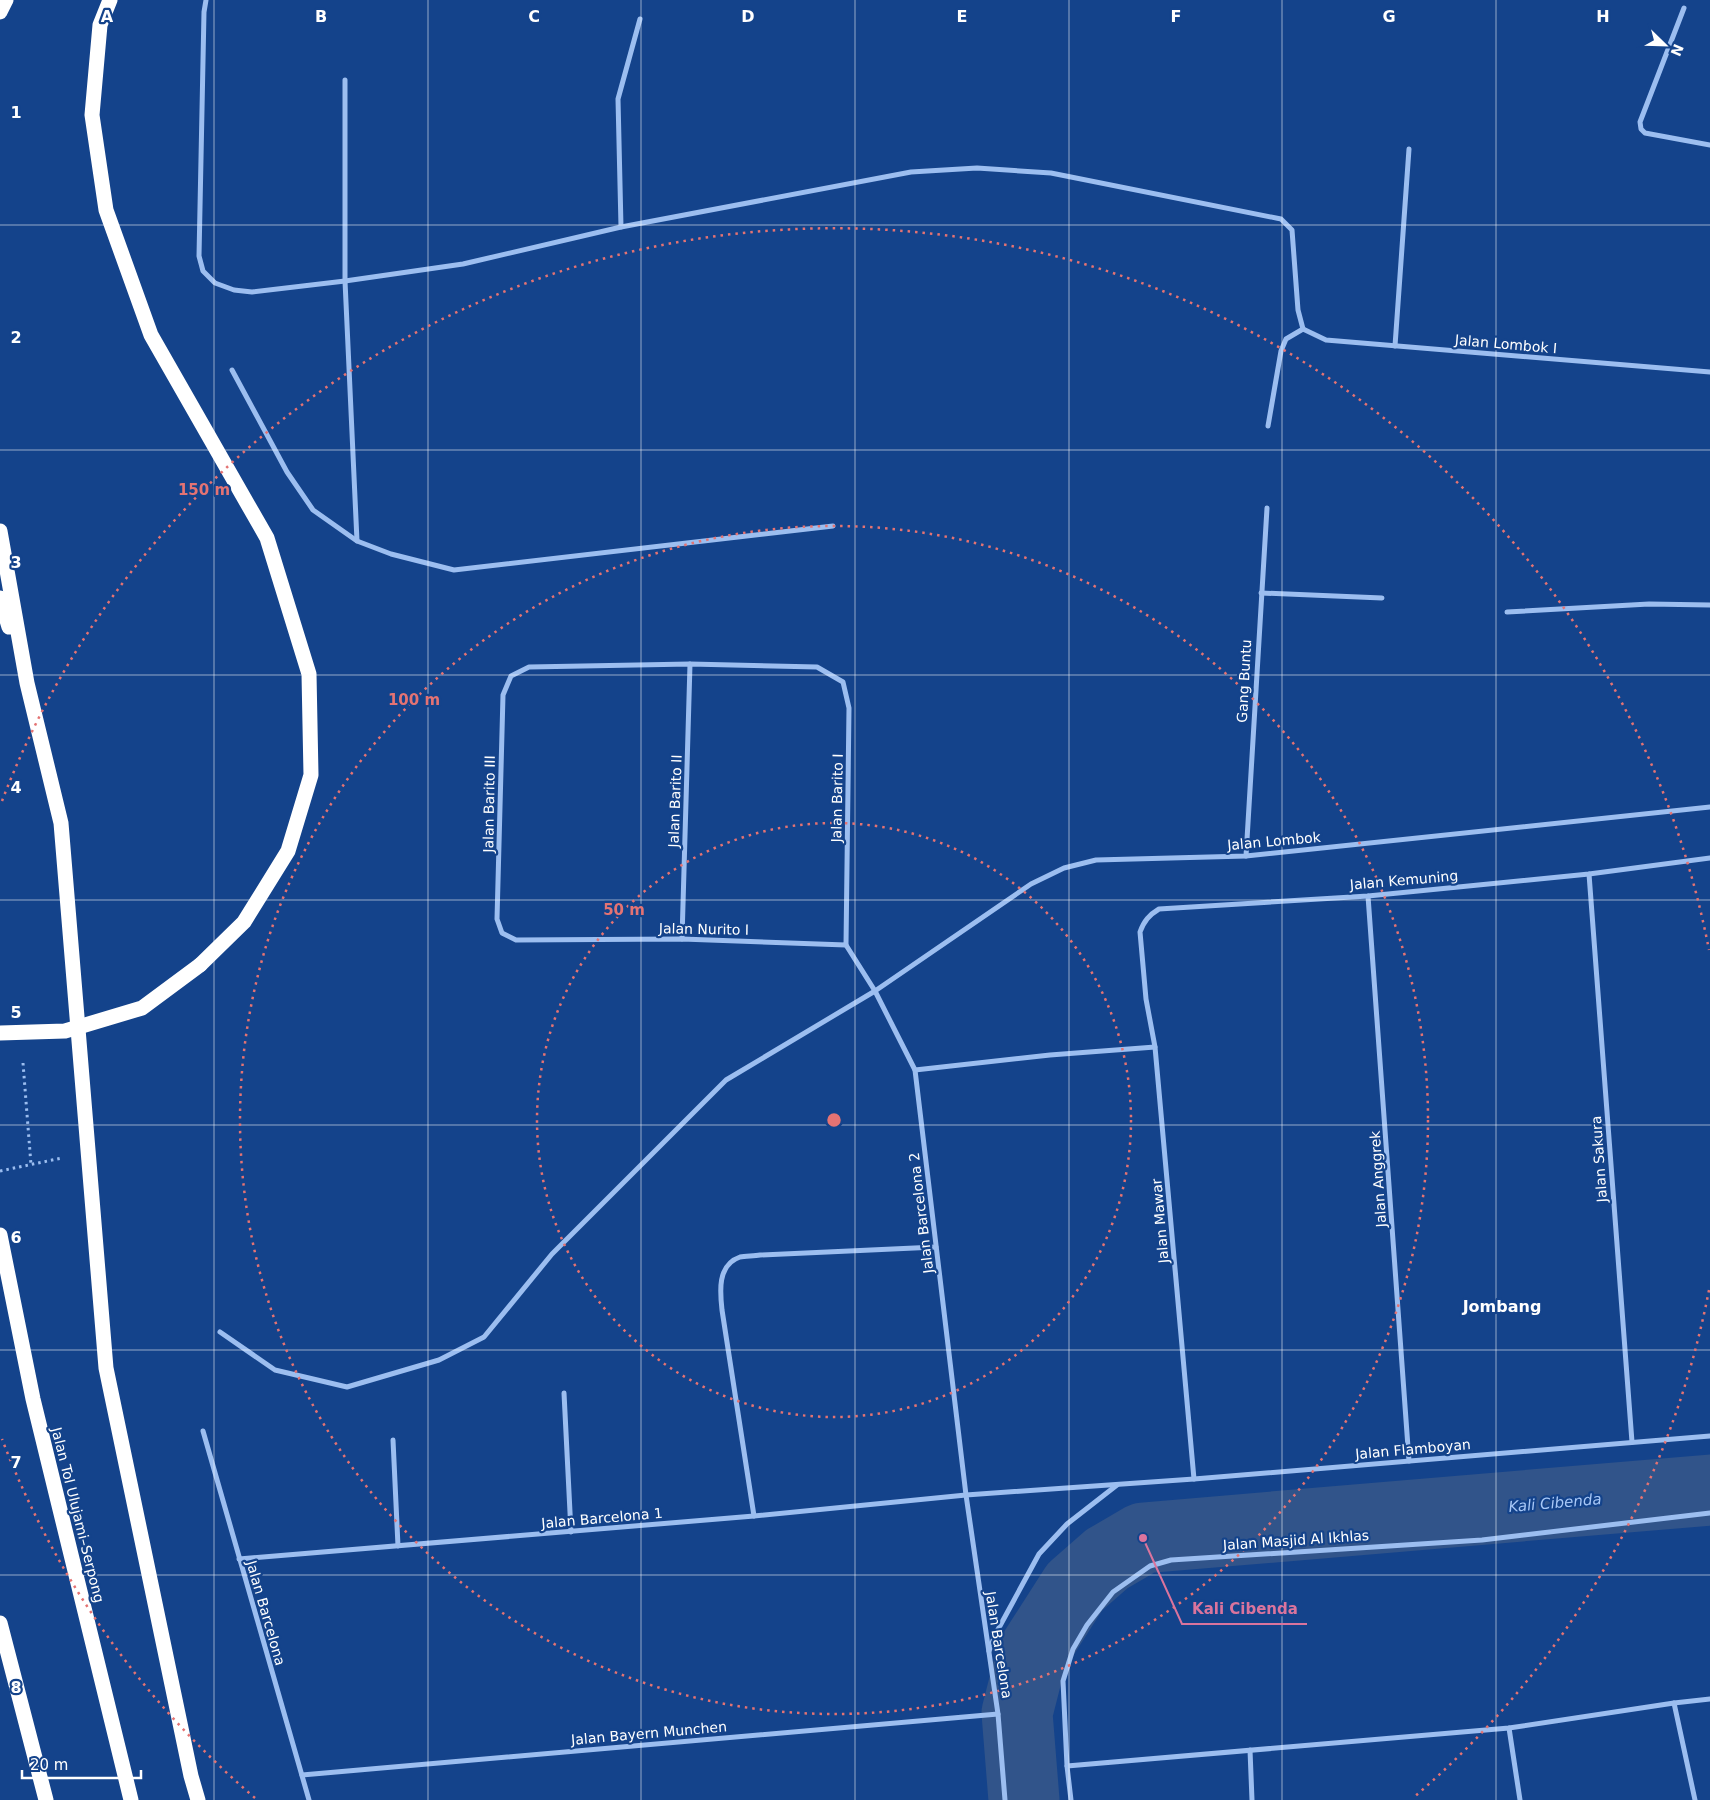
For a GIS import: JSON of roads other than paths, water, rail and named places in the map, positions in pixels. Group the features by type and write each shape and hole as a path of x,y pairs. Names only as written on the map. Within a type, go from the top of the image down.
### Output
{"highway":[{"path":"0,12 6,0"},
{"path":"0,1033 64,1031 142,1008 200,966 244,922 288,851 311,775 309,674 266,538 151,335 106,210 92,115 100,25 110,0"},
{"path":"0,531 27,684"},
{"path":"0,598 27,684 61,823 106,1368 191,1776 198,1800"},
{"name":"Jalan Tol Ulujami–Serpong","path":"0,1235 33,1399 131,1800"},
{"path":"0,1622 46,1800"}],"street":[{"path":"206,0 204,12 199,256 203,271 215,283 234,290 252,292 463,264 622,226 911,172 977,168 1051,173 1281,219 1292,230 1298,310 1303,329 1286,339 1280,351 1268,426"},
{"path":"1684,8 1640,122 1641,129 1646,133 1710,145"},
{"path":"622,226 618,99 640,19"},
{"path":"345,80 345,281 357,541"},
{"path":"1394,346 1409,149"},
{"name":"Jalan Lombok I","path":"1303,329 1326,340 1710,372"},
{"path":"232,370 287,472 313,510 357,541 391,554 454,570 833,526"},
{"name":"Gang Buntu","path":"1246,856 1260,593 1267,508"},
{"path":"1260,593 1382,598"},
{"path":"1507,612 1649,604 1710,605"},
{"name":"Jalan Barito I","path":"690,664 817,667 843,682 849,708 846,945"},
{"name":"Jalan Barito III","path":"502,933 498,919 503,695 511,676 529,667 690,664"},
{"name":"Jalan Barito II","path":"682,939 690,664"},
{"name":"Jalan Lombok","path":"220,1332 275,1370 348,1387 439,1360 484,1337 552,1254 726,1080 875,991 1031,884 1064,868 1096,860 1246,856 1710,807"},
{"name":"Jalan Kemuning","path":"1144,962 1140,932 1144,922 1159,909 1368,896 1589,874 1710,858"},
{"name":"Jalan Sakura","path":"1589,874 1632,1442"},
{"name":"Jalan Anggrek","path":"1368,896 1409,1461"},
{"name":"Jalan Nurito I","path":"502,933 516,940 682,939 846,945"},
{"name":"Jalan Barcelona 2","path":"846,945 875,991 915,1070 966,1495"},
{"name":"Jalan Mawar","path":"1144,962 1146,998 1155,1046 1194,1479"},
{"path":"915,1070 1155,1046"},
{"path":"754,1516 722,1310 720,1287 722,1276 727,1268 733,1261 740,1258 760,1255 936,1247"},
{"path":"564,1393 572,1532"},
{"name":"Jalan Barcelona","path":"203,1431 309,1800"},
{"name":"Jalan Flamboyan","path":"966,1495 1194,1479 1710,1436"},
{"path":"393,1440 398,1546"},
{"path":"988,1653 995,1635 1039,1554 1067,1524 1118,1484"},
{"name":"Jalan Barcelona 1","path":"239,1559 754,1516 966,1495"},
{"name":"Jalan Barcelona","path":"966,1495 998,1714 1005,1800"},
{"name":"Jalan Masjid Al Ikhlas","path":"1071,1800 1063,1681 1074,1649 1087,1625 1114,1592 1150,1566 1171,1560 1482,1540 1710,1513"},
{"path":"1068,1766 1509,1728 1710,1698"},
{"path":"1674,1702 1695,1800"},
{"name":"Jalan Bayern Munchen","path":"302,1775 998,1714"},
{"path":"1509,1728 1520,1800"},
{"path":"1250,1750 1252,1800"}],"waterway":[{"name":"Kali Cibenda","path":"1024,1800 1017,1713 1032,1654 1075,1587 1107,1559 1143,1538 1710,1490"}],"place":[{"name":"Kali Cibenda","path":"1143,1538"}],"district":[{"name":"Jombang","path":"1502,1306"}]}
